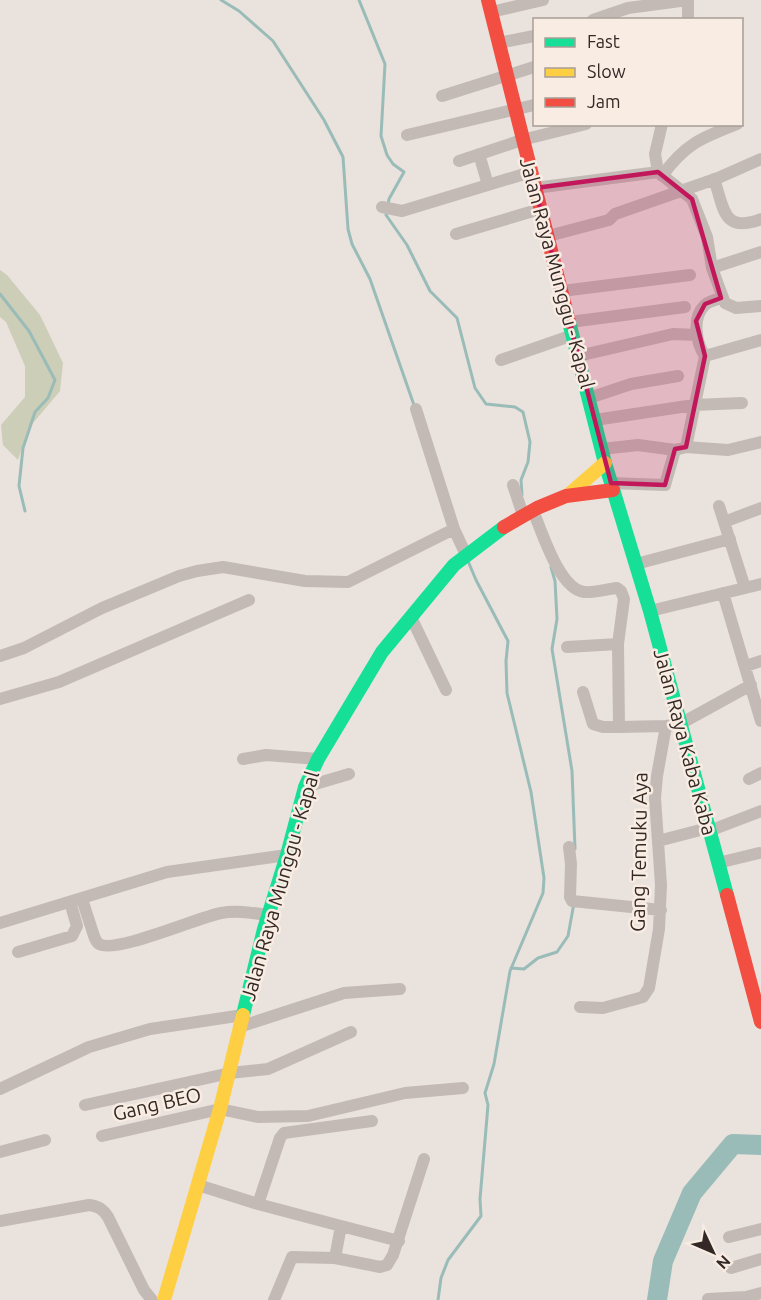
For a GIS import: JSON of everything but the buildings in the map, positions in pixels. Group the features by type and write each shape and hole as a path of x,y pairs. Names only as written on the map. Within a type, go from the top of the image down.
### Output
{"street":[{"path":"489,6 543,0"},
{"path":"599,18 628,8 688,0 688,18"},
{"name":"Jalan Raya Munggu - Kapal","path":"489,6 605,463 567,496"},
{"path":"498,43 533,36"},
{"path":"442,96 533,66"},
{"path":"407,135 533,105"},
{"path":"459,161 522,140 578,126"},
{"path":"662,126 655,154 660,174 680,192 692,199 707,237 712,267 721,297 725,303 736,308 761,306"},
{"path":"535,188 660,174 695,142 734,126"},
{"path":"479,154 488,185"},
{"path":"548,236 609,220 615,214 680,192 761,159"},
{"path":"382,207 402,211 531,172"},
{"path":"714,179 725,216 736,223 745,225 761,219"},
{"path":"456,234 540,209"},
{"path":"712,267 761,252"},
{"path":"562,291 690,275"},
{"path":"612,486 665,485 694,405 705,356 694,335 696,321 705,304 721,297"},
{"path":"501,360 571,329 685,307"},
{"path":"578,356 673,334 694,335"},
{"path":"705,356 761,340"},
{"path":"589,398 631,384 678,376"},
{"path":"595,420 694,405 742,403"},
{"path":"416,409 461,555"},
{"path":"602,449 638,445 728,450 761,442"},
{"name":"Jalan Raya Kaba Kaba","path":"605,463 650,611 673,725 709,830 761,1022"},
{"path":"513,485 566,580 582,592 617,588 621,591 624,599 618,644 619,727"},
{"name":"Jalan Raya Munggu - Kapal","path":"164,1300 230,1073 268,915 305,787 318,759 382,652 461,555 528,513 567,496 612,486"},
{"path":"719,506 745,588"},
{"path":"724,522 761,508"},
{"path":"0,656 24,648 102,608 188,573 223,567 305,580 348,582 454,529"},
{"path":"636,564 730,539"},
{"path":"650,611 761,584"},
{"path":"723,593 760,712"},
{"path":"624,599 645,595"},
{"path":"0,699 60,682 249,600"},
{"path":"411,617 446,690"},
{"path":"567,647 618,644"},
{"path":"746,666 761,661"},
{"path":"582,692 593,724 603,727 673,725 751,685"},
{"name":"Gang Temuku Aya","path":"580,1007 603,1008 646,995 655,959 661,910 662,885 655,798 657,776 673,725"},
{"path":"243,759 266,755 318,759"},
{"path":"749,779 761,773"},
{"path":"305,787 349,774"},
{"path":"658,842 709,830 761,812"},
{"path":"569,847 570,897 576,902 661,910"},
{"path":"718,863 759,853"},
{"path":"0,923 167,872 287,855"},
{"path":"76,901 94,936 102,945 140,940 221,913 268,915"},
{"path":"18,952 72,936 77,926 76,901"},
{"path":"0,1089 89,1047 150,1029 241,1021 344,993 400,989"},
{"path":"85,1105 230,1073 268,1069 351,1032"},
{"path":"220,1109 258,1117 308,1116 405,1093 462,1088"},
{"name":"Gang BEO","path":"102,1137 220,1109"},
{"path":"258,1204 280,1138 284,1133 372,1121"},
{"path":"0,1152 45,1140"},
{"path":"274,1300 292,1257 297,1255 335,1257 384,1267 392,1259 399,1241 424,1159"},
{"path":"198,1185 258,1204 399,1241"},
{"path":"0,1221 89,1205 97,1206 108,1217 144,1290 152,1300"},
{"path":"335,1257 341,1226"},
{"path":"729,1237 761,1229"},
{"path":"731,1268 761,1259"},
{"path":"708,1299 747,1297 761,1293"}],"highlighted area":[{"path":"658,172 692,199 721,298 705,304 696,321 705,356 686,447 675,449 665,485 611,483 535,188"}],"green space":[{"path":"0,270 7,275 40,315 63,363 60,391 28,429 18,460 3,445 1,425 25,397 25,366 6,322 0,317"}],"waterway":[{"path":"221,0 239,11 273,41 324,120 343,157 348,229 352,244 370,279 415,408"},
{"path":"359,0 385,64 381,136 387,155 393,164 404,172 388,205"},
{"path":"387,211 386,215 407,245 430,291 457,318 475,388 486,404 515,407 523,412 530,442 528,462 521,480 522,495"},
{"path":"0,294 29,331 55,380 48,398 35,412 23,448 19,486 25,511"},
{"path":"438,1300 441,1278 448,1260 481,1216 480,1199 488,1105 485,1093 494,1064 510,971 543,893 544,878 531,792 507,693 508,641 468,561"},
{"path":"551,567 555,581 557,619 552,649 572,771 575,849"},
{"path":"511,968 524,969 538,958 557,952 568,936 574,903"},
{"path":"657,1300 663,1261 692,1193 733,1144 761,1145"}],"traffic: fast":[{"path":"569,322 605,463 650,611 727,895"},
{"path":"243,1015 264,929 305,787 318,759 382,652 454,565 504,527"}],"traffic: slow":[{"path":"567,496 605,463"},
{"path":"164,1300 220,1109 243,1015"}],"traffic: jam":[{"path":"488,0 569,322"},
{"path":"504,527 537,508 566,496 613,490"},
{"path":"727,895 761,1022"}]}
